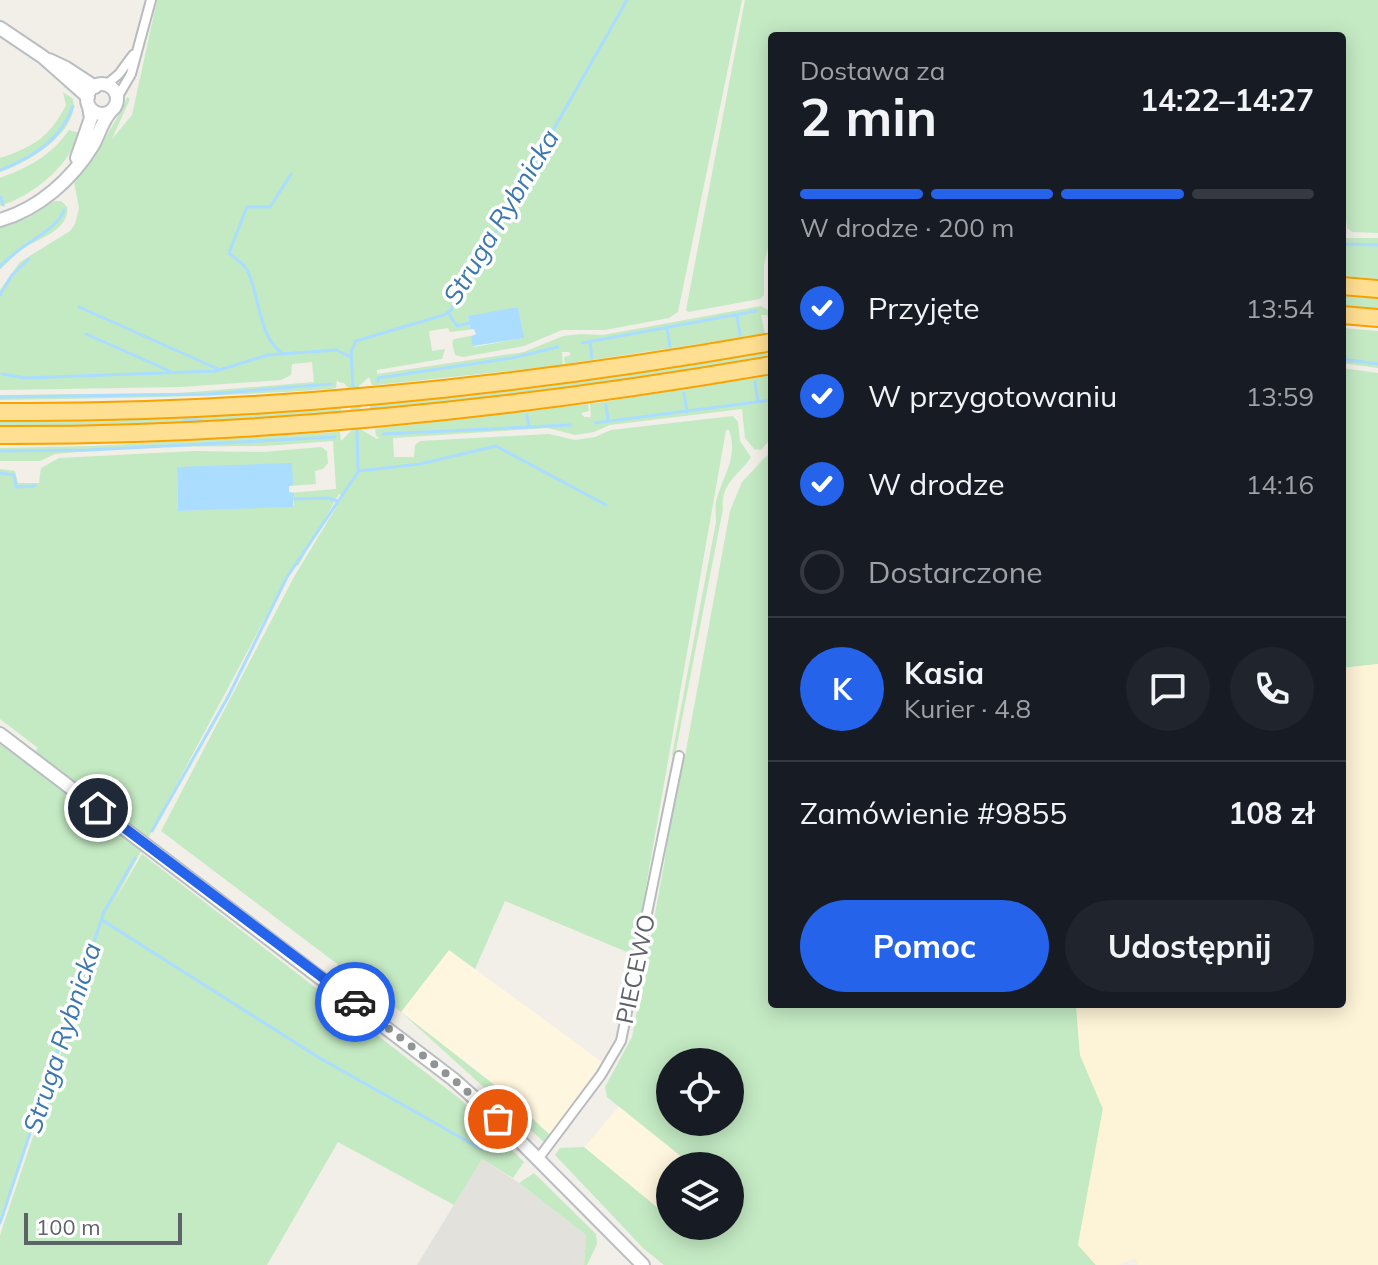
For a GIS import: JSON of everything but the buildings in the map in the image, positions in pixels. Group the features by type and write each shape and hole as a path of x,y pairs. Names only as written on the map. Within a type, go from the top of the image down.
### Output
{"highway":[{"path":"1346,286 1378,289"},
{"path":"1346,315 1378,318"},
{"path":"0,412 246,405 369,396 521,381 768,343"},
{"path":"0,435 232,428 370,419 524,403 768,366"}],"main road":[{"path":"0,28 94,94 102,114 111,111"},
{"path":"0,220 37,204 56,189 93,144 117,98 114,90 94,94"},
{"path":"71,172 88,129 94,94"},
{"path":"0,734 422,1054 487,1109 643,1265"}],"street":[{"path":"117,98 129,80 151,0"},
{"path":"94,94 119,74 136,51"},
{"name":"PIECEWO","path":"538,1159 601,1075 621,1041 679,756"}],"shaded area":[{"path":"449,950 602,1062 550,1135 506,1094 401,1012"},
{"path":"620,1105 676,1152 656,1152 656,1207 584,1148"},
{"path":"482,1159 519,1183 586,1235 584,1265 417,1265"}],"green space":[{"path":"157,0 742,0 678,312 669,318 605,330 562,330 524,346 463,357 455,355 454,339 476,335 472,337 474,347 523,338 518,307 468,318 470,329 475,329 429,331 432,351 445,349 442,359 377,370 377,374 524,352 563,336 603,335 761,306 768,310 768,318 761,315 765,334 565,364 564,357 571,355 562,352 563,365 377,385 372,385 369,377 359,386 362,430 377,439 375,429 379,428 588,404 589,411 581,413 584,417 591,417 590,404 768,376 768,442 761,450 754,449 745,438 742,409 610,425 575,435 548,428 393,438 394,457 414,457 415,445 420,441 549,434 575,440 595,437 611,430 733,416 738,422 740,441 751,457 725,492 675,755 672,755 716,522 716,502 731,458 732,440 729,430 726,430 634,955 505,901 475,969 449,950 401,1012 161,831 294,577 343,496 339,494 298,566 295,564 287,577 114,902 142,854 460,1099 524,1162 513,1178 482,1159 454,1205 338,1142 267,1265 0,1265 0,1235 82,990 0,1218 0,744 24,762 38,748 0,719 0,469 15,471 18,483 39,483 41,468 59,458 194,451 263,452 321,447 327,451 328,463 323,469 315,471 316,484 289,486 177,468 178,511 294,506 294,493 289,493 336,489 333,441 265,446 139,447 55,454 40,461 0,461 0,448 94,446 335,432 340,432 341,441 352,430 349,389 337,379 336,388 290,392 0,400 0,395 180,393 314,382 312,362 292,364 291,375 281,380 181,387 0,390 0,290 20,262 70,231 79,208 74,182 102,143 127,97 130,99 112,139 132,115"},
{"path":"745,0 1378,0 1378,233 1352,232 1347,228 1346,32 768,32 768,247 764,265 764,295 760,299 686,310"},
{"path":"63,92 73,99 73,112 60,135 37,154 0,172 0,158 31,145 54,125 66,105"},
{"path":"69,130 79,133 58,169 25,195 0,206 0,178 39,160"},
{"path":"54,201 61,201 67,207 64,222 21,250 0,269 0,228 30,217"},
{"path":"1346,238 1378,238 1378,279 1346,276"},
{"path":"1346,294 1378,297 1378,310 1346,307"},
{"path":"1346,328 1378,331 1378,368 1346,364"},
{"path":"768,352 768,358 672,374 370,411 370,404 538,387"},
{"path":"1346,369 1378,373 1378,664 1346,668"},
{"path":"341,406 341,413 218,421 0,427 0,420 95,419"},
{"path":"768,454 768,1008 1076,1008 1080,1055 1103,1108 1078,1245 1096,1265 664,1265 644,1249 555,1155 560,1148 584,1147 656,1206 656,1240 744,1240 744,1152 676,1152 607,1097 605,1087 632,1037 664,865 680,756 685,756 730,511 742,482"},
{"path":"401,1012 506,1094 550,1135 544,1142"},
{"path":"534,1173 596,1234 597,1244 587,1265 584,1265 586,1235 519,1183"}],"sand":[{"path":"1378,664 1378,1265 1138,1265 1135,1258 1119,1265 1096,1265 1078,1245 1103,1109 1080,1055 1076,1008 1346,1008 1346,668"}],"water":[{"path":"518,307 524,338 473,346 471,337 476,334 474,329 470,329 468,316"},
{"path":"292,463 293,485 289,486 289,492 294,493 293,507 178,511 177,467"}],"waterway":[{"name":"Struga Rybnicka","path":"353,388 351,352 356,341 444,315 451,310 627,0"},
{"path":"0,170 44,146 61,129 73,106"},
{"path":"281,352 268,336 247,270 229,253 247,207 270,207 291,174"},
{"path":"1,197 3,205"},
{"path":"0,267 54,224 64,210"},
{"path":"1346,244 1378,245"},
{"path":"0,295 12,275 29,259"},
{"path":"79,307 218,369"},
{"path":"582,343 756,311"},
{"path":"448,313 457,326 469,323"},
{"path":"737,315 740,335"},
{"path":"667,327 670,347"},
{"path":"86,334 174,373"},
{"path":"590,342 592,358"},
{"path":"378,381 378,378 512,358 558,347"},
{"path":"2,374 25,378 216,371 268,355 336,350 349,356"},
{"path":"1346,360 1378,364"},
{"path":"755,382 758,402"},
{"path":"0,397 209,394 331,384"},
{"path":"684,393 687,412"},
{"path":"595,423 768,401"},
{"path":"606,405 608,421"},
{"path":"371,408 379,408"},
{"path":"527,415 529,426"},
{"path":"184,420 202,420"},
{"path":"383,434 571,425"},
{"name":"Struga Rybnicka","path":"152,831 228,697 287,577 358,472 357,429"},
{"path":"0,451 89,450 335,437"},
{"path":"359,471 420,464 496,446 606,505"},
{"path":"0,473 14,475 16,487 35,486"},
{"path":"294,499 328,498 337,501"},
{"name":"Struga Rybnicka","path":"0,1223 104,912 135,858"},
{"path":"102,920 318,1057 481,1149"}],"way so far":[{"path":"355,1002 453,1079 498,1119"}],"route":[{"path":"98,808 355,1002"}]}
